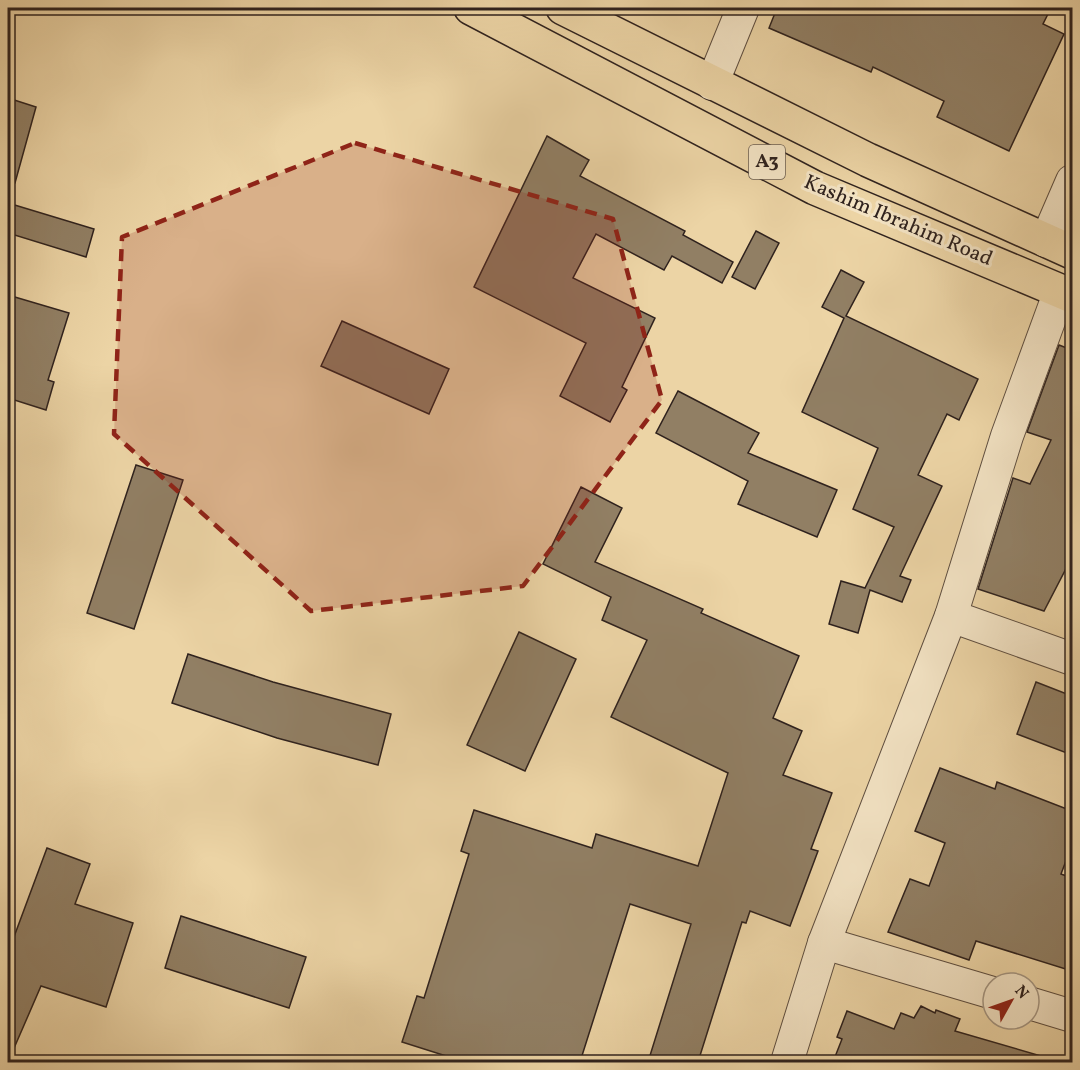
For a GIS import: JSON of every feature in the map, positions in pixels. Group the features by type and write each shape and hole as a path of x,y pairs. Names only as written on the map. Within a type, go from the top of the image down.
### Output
{"highway":[{"name":"Kashim Ibrahim Road","path":"471,8 815,188 1066,294"},
{"name":"Kashim Ibrahim Road","path":"563,8 878,165 1059,247"}],"street":[{"path":"712,84 743,8"},
{"path":"1059,247 1072,181"},
{"path":"787,1062 824,943 951,616 1007,436 1066,294"},
{"path":"951,616 1072,659"},
{"path":"824,943 981,989"},
{"path":"1041,1007 1072,1016"}],"highlighted area":[{"path":"355,143 613,219 662,400 523,586 311,611 114,434 122,237"}],"building":[{"path":"777,8 1051,8 1043,24 1064,34 1009,151 937,117 944,101 873,67 871,72 769,28"},
{"path":"8,98 36,107 15,183 8,182"},
{"path":"547,136 589,160 580,176 685,231 683,235 733,262 722,283 672,256 664,270 596,234 573,278 655,318 622,387 627,390 610,422 560,396 586,343 474,287"},
{"path":"8,203 94,229 86,257 8,233"},
{"path":"756,231 779,243 755,289 732,277"},
{"path":"841,270 864,282 846,316 978,379 959,420 947,414 918,475 942,486 900,576 911,580 902,602 870,590 858,633 829,624 841,581 865,588 894,527 853,509 878,448 802,412 844,318 822,307"},
{"path":"8,295 69,313 48,380 54,382 46,410 8,398"},
{"path":"342,321 449,369 429,414 321,366"},
{"path":"1059,345 1072,350 1072,557 1044,611 978,589 1013,478 1030,484 1051,440 1027,432"},
{"path":"678,391 759,433 748,453 837,490 817,537 738,504 748,481 656,433"},
{"path":"136,465 183,480 134,629 87,613"},
{"path":"581,487 622,508 595,562 703,609 701,613 799,656 773,718 802,731 783,775 832,793 811,849 818,851 790,926 750,911 746,923 742,922 698,1062 648,1062 691,924 630,904 580,1062 465,1062 402,1042 417,996 424,998 469,854 461,851 474,810 592,848 596,834 698,866 728,773 611,717 647,640 602,620 611,597 543,564"},
{"path":"519,632 576,659 525,771 467,745"},
{"path":"188,654 273,682 391,714 378,765 277,738 172,703"},
{"path":"1036,682 1072,696 1072,755 1017,734"},
{"path":"940,768 995,789 997,782 1072,811 1072,845 1061,874 1072,878 1072,971 976,941 969,960 888,932 910,879 929,886 945,843 915,831"},
{"path":"47,848 90,864 75,904 133,923 106,1007 41,986 8,1062 8,953"},
{"path":"181,916 306,957 289,1008 165,968"},
{"path":"921,1006 935,1013 936,1010 960,1019 955,1031 1041,1056 1040,1062 833,1062 842,1039 837,1037 847,1011 894,1029 901,1013 914,1018"}]}
